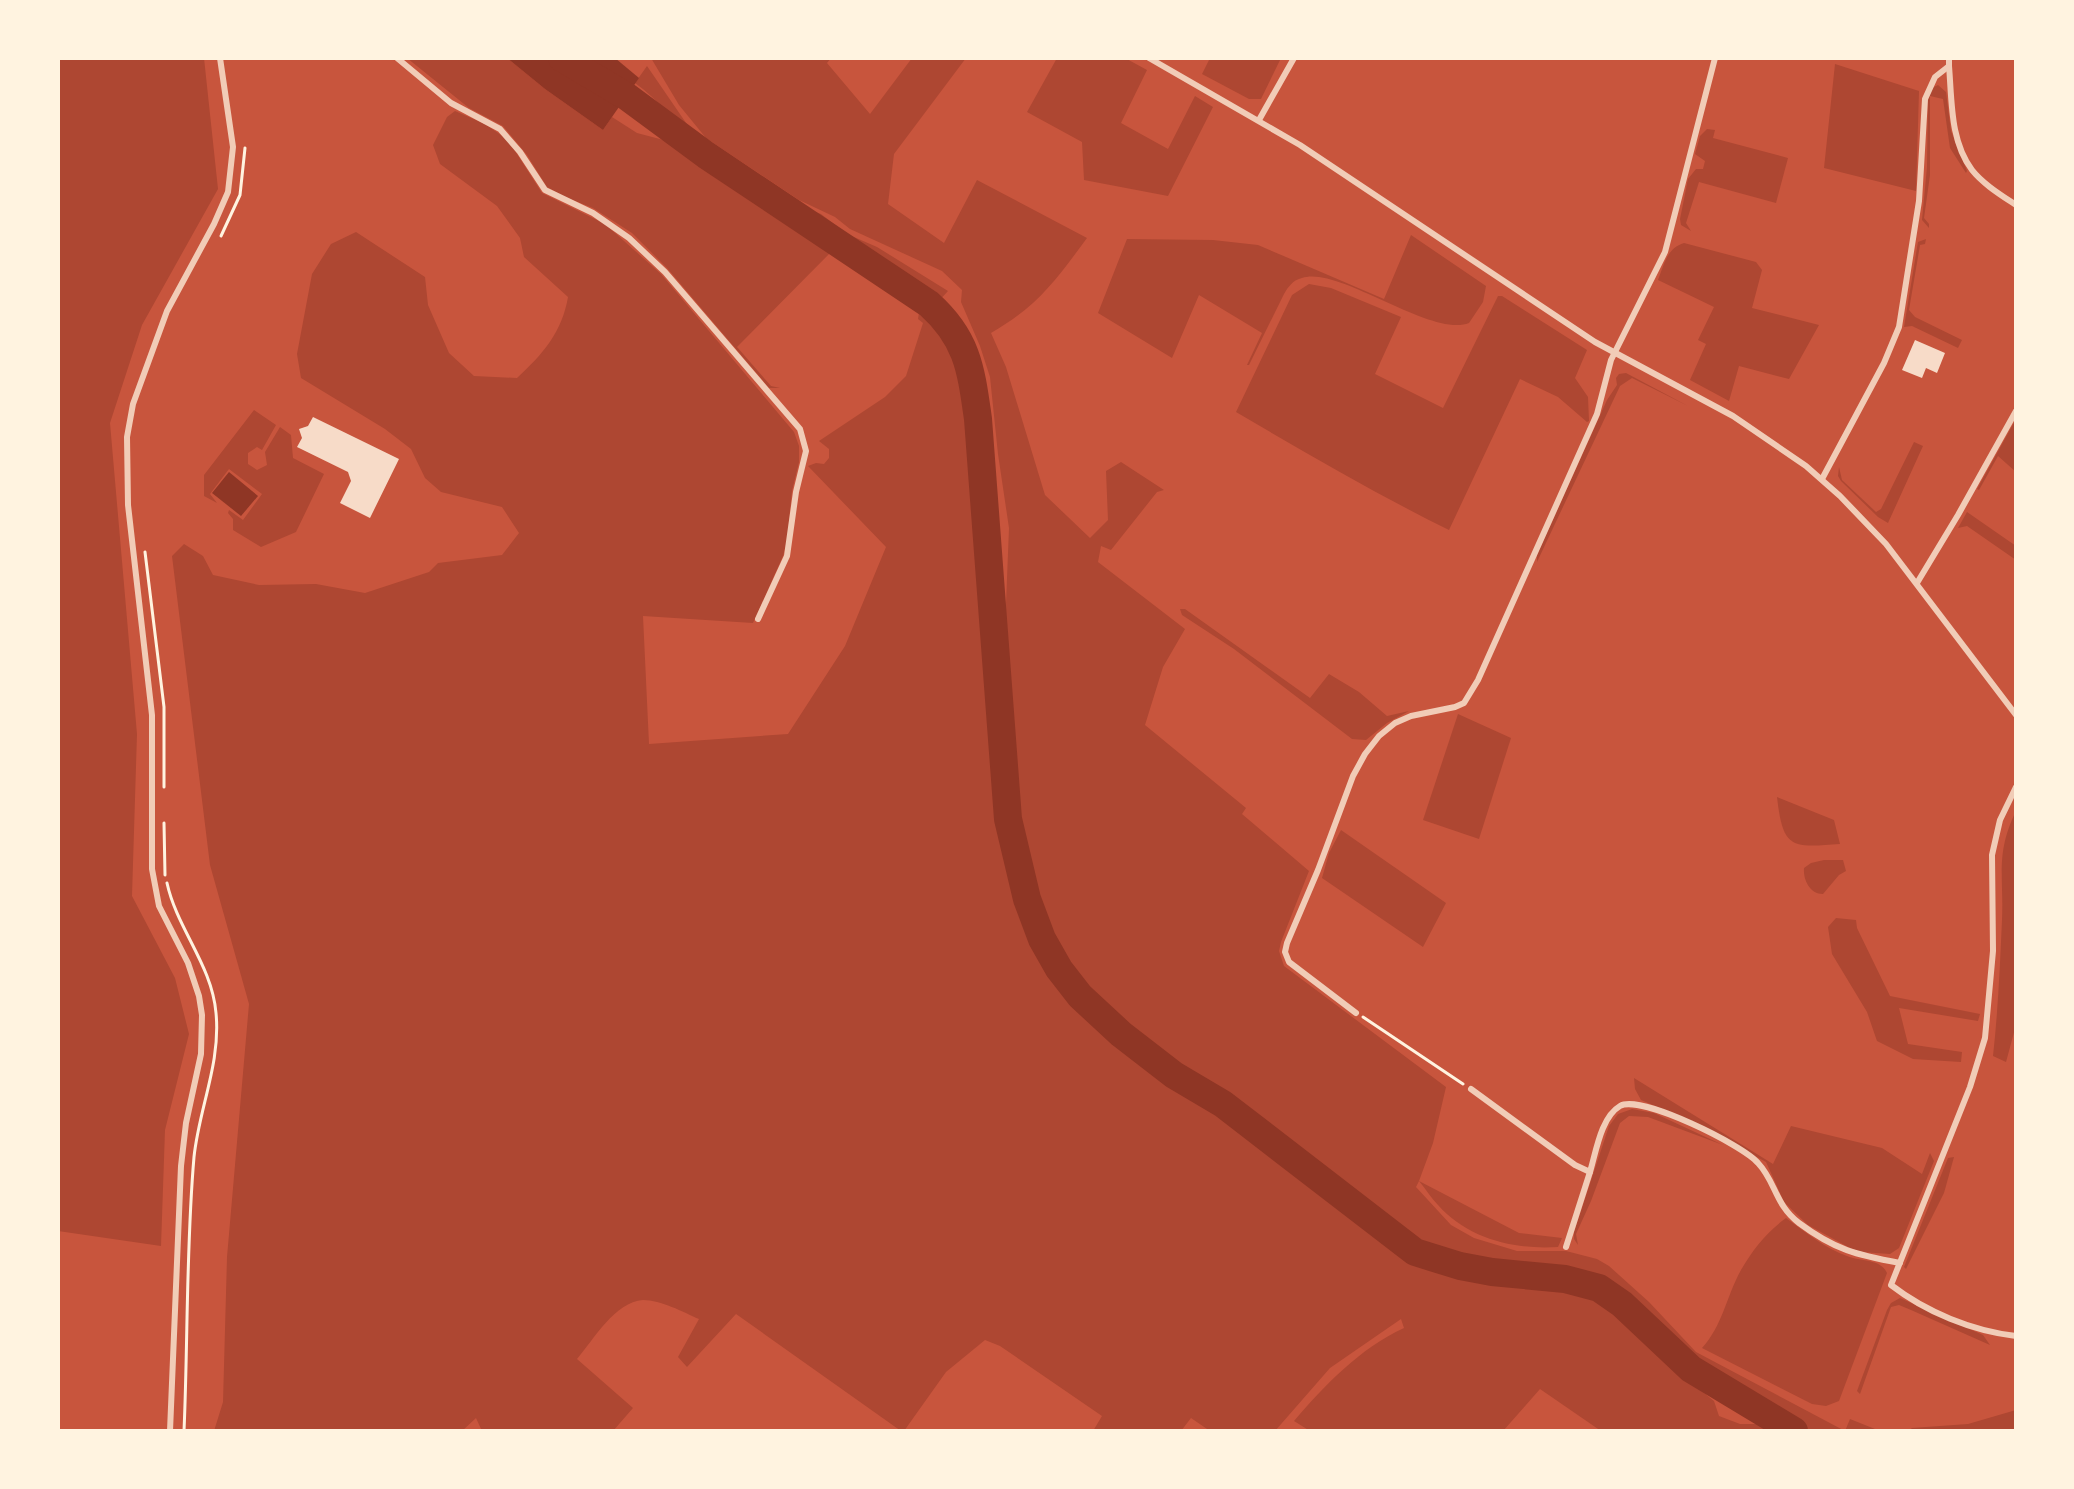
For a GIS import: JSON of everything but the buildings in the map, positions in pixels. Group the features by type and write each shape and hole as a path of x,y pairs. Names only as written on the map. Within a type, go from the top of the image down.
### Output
{"street":[{"path":"170,1431 181,1166 203,1035 195,981 159,906 152,869 152,715 128,505 127,437 133,404 167,311 228,192 233,147 220,58"},
{"path":"397,58 451,103 500,129 520,152 545,190 593,213 629,238 665,272 800,429 806,451 794,503 790,542 781,573 758,619"},
{"path":"1149,58 1331,165 1565,323 1753,428 1822,479 1866,520 2016,715"},
{"path":"1259,120 1294,58"},
{"path":"1356,1013 1289,962 1285,952 1287,943 1353,776 1365,754 1379,736 1395,723 1411,716 1455,707 1464,703 1471,694 1597,414 1614,353 1654,277 1672,233 1691,141 1715,58"},
{"path":"1949,58 1954,125 1965,160 1983,181 2016,205"},
{"path":"1822,479 1884,363 1899,327 1919,201 1925,99 1935,77 1949,66"},
{"path":"1917,583 2016,411"},
{"path":"2016,787 2000,820 1992,855 1993,951 1985,1038 1970,1087 1891,1285 1917,1302 1965,1325 1995,1334 2016,1336"},
{"path":"1471,1089 1575,1165 1590,1172"},
{"path":"1566,1247 1610,1117 1622,1105 1637,1103 1694,1126 1750,1155 1760,1165 1774,1194 1789,1215 1829,1243 1858,1255 1900,1263"}],"path":[{"path":"220,237 240,195 245,166 244,138"},
{"path":"144,546 164,707 164,792"},
{"path":"164,823 165,876 169,893 208,976 216,1014 214,1064 200,1119 194,1165 184,1431"},
{"path":"1356,1013 1471,1089"}],"shaded area":[{"path":"58,58 204,58 218,189 142,325 110,423 137,734 132,896 175,978 189,1034 165,1130 161,1246 58,1231"},
{"path":"407,58 507,58 603,130 612,117 637,133 675,143 930,312 931,317 954,341 969,396 982,529 991,731 999,813 1021,901 1052,972 1076,1002 1115,1040 1167,1082 1219,1112 1367,1223 1402,1253 1420,1263 1457,1274 1572,1289 1603,1300 1666,1362 1714,1401 1719,1416 1740,1424 1762,1424 1773,1431 1601,1431 1540,1389 1503,1431 1310,1431 1294,1421 1358,1357 1404,1328 1401,1319 1330,1368 1275,1431 1210,1431 1191,1418 1181,1431 1093,1431 1102,1416 1000,1346 985,1340 946,1372 901,1431 736,1314 687,1367 678,1357 699,1319 664,1304 643,1300 633,1302 614,1314 577,1359 633,1408 613,1431 482,1431 476,1418 462,1431 214,1431 223,1402 227,1257 249,1004 210,865 172,556 184,544 203,556 213,575 259,585 316,584 365,593 429,572 438,563 502,555 519,533 502,507 441,492 425,478 411,449 385,429 301,378 297,354 312,274 331,244 356,232 425,277 428,305 449,353 474,376 517,378 535,360 556,332 568,297 524,257 520,238 497,206 440,164 433,145 447,117 455,111 485,124 508,140 542,193 605,224 661,274 794,432 799,446 799,462 792,491 787,541 753,623 643,616 649,744 788,734 845,646 886,547 808,466 824,464 829,458 829,449 819,441 885,397 906,376 923,323 918,319 919,313 831,252 737,347 771,386 780,388 769,388 667,268 632,233 593,208 547,187 527,155 503,126 469,108"},
{"path":"507,58 615,58 639,78 603,130"},
{"path":"651,58 831,58 827,63 870,114 912,58 966,58 894,154 888,204 944,243 977,180 1087,238 1034,302 991,333 1006,367 1045,495 1090,538 1108,520 1106,471 1121,462 1164,490 1157,492 1111,550 1101,546 1098,562 1185,629 1163,667 1145,725 1246,808 1242,814 1309,871 1281,942 1279,951 1284,966 1446,1087 1433,1143 1416,1187 1451,1225 1474,1238 1517,1251 1566,1251 1597,1259 1649,1302 1696,1352 1845,1431 1813,1431 1695,1362 1626,1297 1594,1277 1492,1265 1430,1249 1411,1239 1381,1213 1191,1073 1091,991 1058,948 1039,896 1021,818 1004,654 1009,528 990,377 961,302 962,290 942,271 850,229 835,217 799,200 706,138 679,105"},
{"path":"1057,58 1125,58 1147,70 1121,123 1168,149 1195,96 1213,107 1168,196 1084,180 1082,142 1027,112"},
{"path":"1210,58 1281,58 1261,99 1249,99 1202,74"},
{"path":"1835,64 1919,91 1916,191 1824,168"},
{"path":"647,66 695,136 694,137 635,83"},
{"path":"1938,85 1946,92 1951,131 1967,171 1950,148 1943,99 1930,96 1930,175 1924,218 1929,228 1922,220 1928,100 1932,88"},
{"path":"1707,129 1715,130 1713,138 1788,158 1776,203 1699,182 1686,223 1691,231 1681,225 1680,219 1688,179 1696,169 1703,169 1705,161 1695,154 1700,136"},
{"path":"799,206 821,214 847,234 877,247 948,291 937,303"},
{"path":"1411,235 1486,286 1483,302 1469,323 1452,325 1432,320 1338,282 1318,277 1302,278 1293,282 1286,291 1247,365 1262,333 1199,295 1172,358 1098,313 1127,239 1213,240 1258,245 1384,299"},
{"path":"1926,239 1925,244 1920,245 1909,310 1915,317 1962,340 1958,348 1912,326 1904,327 1918,242"},
{"path":"1684,243 1756,262 1762,270 1752,308 1819,325 1789,379 1739,366 1729,401 1690,380 1706,344 1698,340 1714,307 1658,280 1670,253"},
{"path":"1309,284 1331,288 1401,317 1375,374 1443,408 1498,296 1502,296 1587,350 1575,378 1588,397 1589,421 1558,397 1520,379 1449,530 1368,488 1236,412 1292,295"},
{"path":"1626,373 1688,406 1632,378 1620,386 1537,562 1537,555 1607,400 1617,385 1616,378"},
{"path":"254,410 276,425 262,450 257,447 248,453 248,464 257,470 267,465 265,452 280,427 291,435 293,458 324,474 296,532 261,547 233,530 233,519 228,513 229,510 243,520 262,494 229,469 210,494 217,503 204,496 204,475"},
{"path":"2016,419 2016,472 1998,456 1977,489"},
{"path":"1914,442 1923,446 1888,523 1841,481 1839,467 1842,480 1876,512 1881,509"},
{"path":"229,472 258,496 241,516 212,493"},
{"path":"1967,512 2016,546 2016,560 1967,526 1958,528"},
{"path":"1180,609 1185,609 1310,698 1329,674 1359,692 1387,716 1409,711 1366,740 1352,739 1234,649 1182,615"},
{"path":"1458,714 1511,738 1479,839 1423,820"},
{"path":"1777,797 1834,820 1840,844 1810,846 1792,841 1782,826"},
{"path":"2016,811 2016,1025 2006,1062 1993,1056 1998,1005 2003,853"},
{"path":"1341,830 1446,903 1423,947 1322,878 1329,853"},
{"path":"1824,860 1843,860 1846,871 1823,894 1814,892 1808,886 1804,868"},
{"path":"1836,918 1856,920 1890,996 1980,1014 1978,1021 1899,1008 1908,1044 1962,1052 1961,1062 1913,1059 1877,1041 1867,1012 1832,954 1828,927"},
{"path":"1634,1078 1773,1164 1791,1126 1882,1148 1922,1174 1930,1153 1934,1161 1899,1248 1890,1254 1861,1252 1808,1225 1784,1202 1766,1162 1695,1123 1641,1100"},
{"path":"1632,1109 1654,1113 1723,1145 1648,1117 1629,1116 1620,1123 1576,1234 1578,1245 1574,1232 1609,1126 1618,1114"},
{"path":"1954,1157 1944,1193 1906,1269 1904,1267 1948,1158"},
{"path":"1419,1181 1519,1233 1562,1238 1558,1247 1525,1246 1493,1240 1450,1217"},
{"path":"1786,1218 1831,1249 1880,1265 1887,1273 1839,1401 1826,1406 1812,1404 1702,1348 1715,1330 1746,1262 1767,1235"},
{"path":"1900,1298 1983,1335 1990,1345 1899,1305 1891,1307 1860,1394 1857,1391 1887,1310 1891,1303"},
{"path":"2016,1410 2016,1431 1908,1431 1912,1428 1968,1424"},
{"path":"1850,1419 1880,1431 1845,1431"}],"waterway":[{"path":"562,58 626,96 706,155 929,304 960,343 970,370 978,419 1008,819 1027,899 1042,939 1059,969 1080,996 1121,1034 1174,1075 1223,1104 1415,1252 1460,1266 1565,1279 1599,1288 1622,1304 1691,1369 1794,1431"}]}
